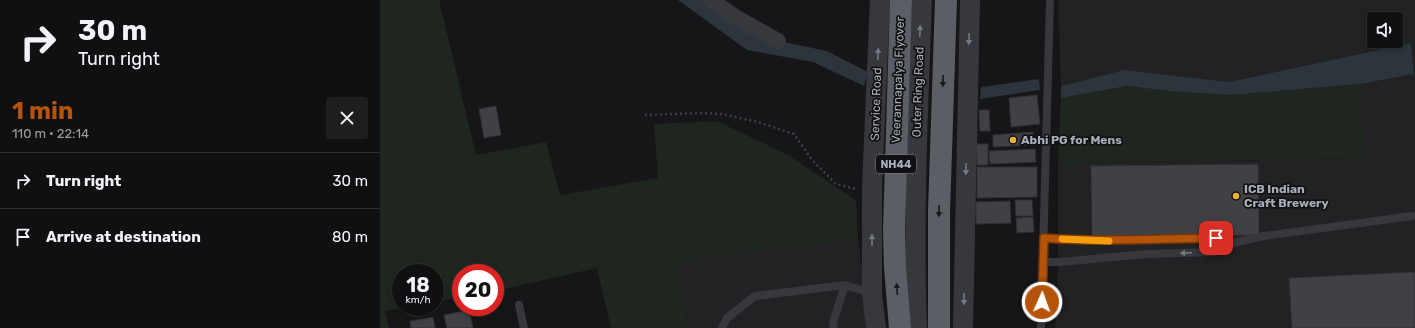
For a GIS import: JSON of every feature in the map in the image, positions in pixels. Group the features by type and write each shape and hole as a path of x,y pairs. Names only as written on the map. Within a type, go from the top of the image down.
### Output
{"highway":[{"name":"Veerannapalya Flyover","path":"900,328 894,230 901,0"},
{"path":"939,320 939,212 946,0"}],"street":[{"path":"711,0 735,17 778,41"},
{"name":"Service Road","path":"876,328 872,293 872,188 880,0"},
{"name":"Outer Ring Road","path":"917,328 915,228 922,0"},
{"path":"963,328 970,0"}],"lane":[{"path":"1042,328 1050,0"},
{"path":"1043,262 1060,262 1146,254 1214,252 1223,245 1264,236 1412,216"},
{"path":"1044,238 1091,241 1216,238 1223,245"},
{"path":"722,328 728,318 755,296 845,285 872,293"},
{"path":"833,328 834,319 845,285"},
{"path":"519,305 524,328"}],"path":[{"path":"645,115 701,113 722,114 758,122 794,134 812,160 836,184 855,189 872,188"}],"shaded area":[{"path":"380,0 439,0 476,155 546,142 560,195 658,178 654,124 717,121 788,155 856,200 858,240 675,261 689,328 611,328 597,268 504,289 504,264 452,264 452,299 444,300 444,264 392,264 392,310 385,311 389,328 380,328"},
{"path":"678,0 704,0 755,36 827,51 868,72 864,86 813,62 747,50"},
{"path":"1058,0 1415,0 1415,328 1055,328 1058,268 1058,163 1365,159 1360,84 1414,74 1411,43 1403,45 1403,12 1367,12 1367,48 1388,48 1229,82 1124,70 1061,86"},
{"path":"1411,43 1414,74 1360,84 1231,95 1168,91 1127,86 1061,98 1061,86 1124,70 1229,82 1388,48 1403,48 1403,45"},
{"path":"1039,79 1040,90 980,99 981,87"},
{"path":"1360,84 1365,159 1058,163 1061,98 1127,86 1168,91 1231,95"},
{"path":"858,240 870,328 689,328 675,261"}],"building":[{"path":"1037,95 1040,124 1011,127 1009,98"},
{"path":"496,106 501,135 484,138 479,109"},
{"path":"979,110 989,110 990,131 980,131"},
{"name":"Abhi PG for Mens","path":"1033,132 1034,145 993,147 993,135"},
{"path":"976,144 988,144 988,165 977,165"},
{"path":"1035,149 1036,162 990,164 989,151"},
{"path":"1258,164 1259,235 1092,237 1091,166"},
{"path":"977,167 1037,167 1037,197 977,198"},
{"path":"1015,200 1032,200 1033,216 1016,216"},
{"path":"1010,201 1011,223 976,224 976,202"},
{"path":"1033,217 1034,232 1017,233 1016,218"},
{"path":"1415,272 1415,328 1292,328 1289,278"},
{"path":"452,313 452,316 470,316 473,328 447,328 444,315"},
{"path":"433,317 435,328 411,328 410,321"}],"slow traffic":[{"path":"1062,239 1109,241"}],"place":[{"name":"Abhi PG for Mens","path":"1013,140"},
{"name":"ICB Indian Craft Brewery","path":"1236,196"}],"route":[{"path":"1042,302 1044,238 1091,241 1216,238"}]}
